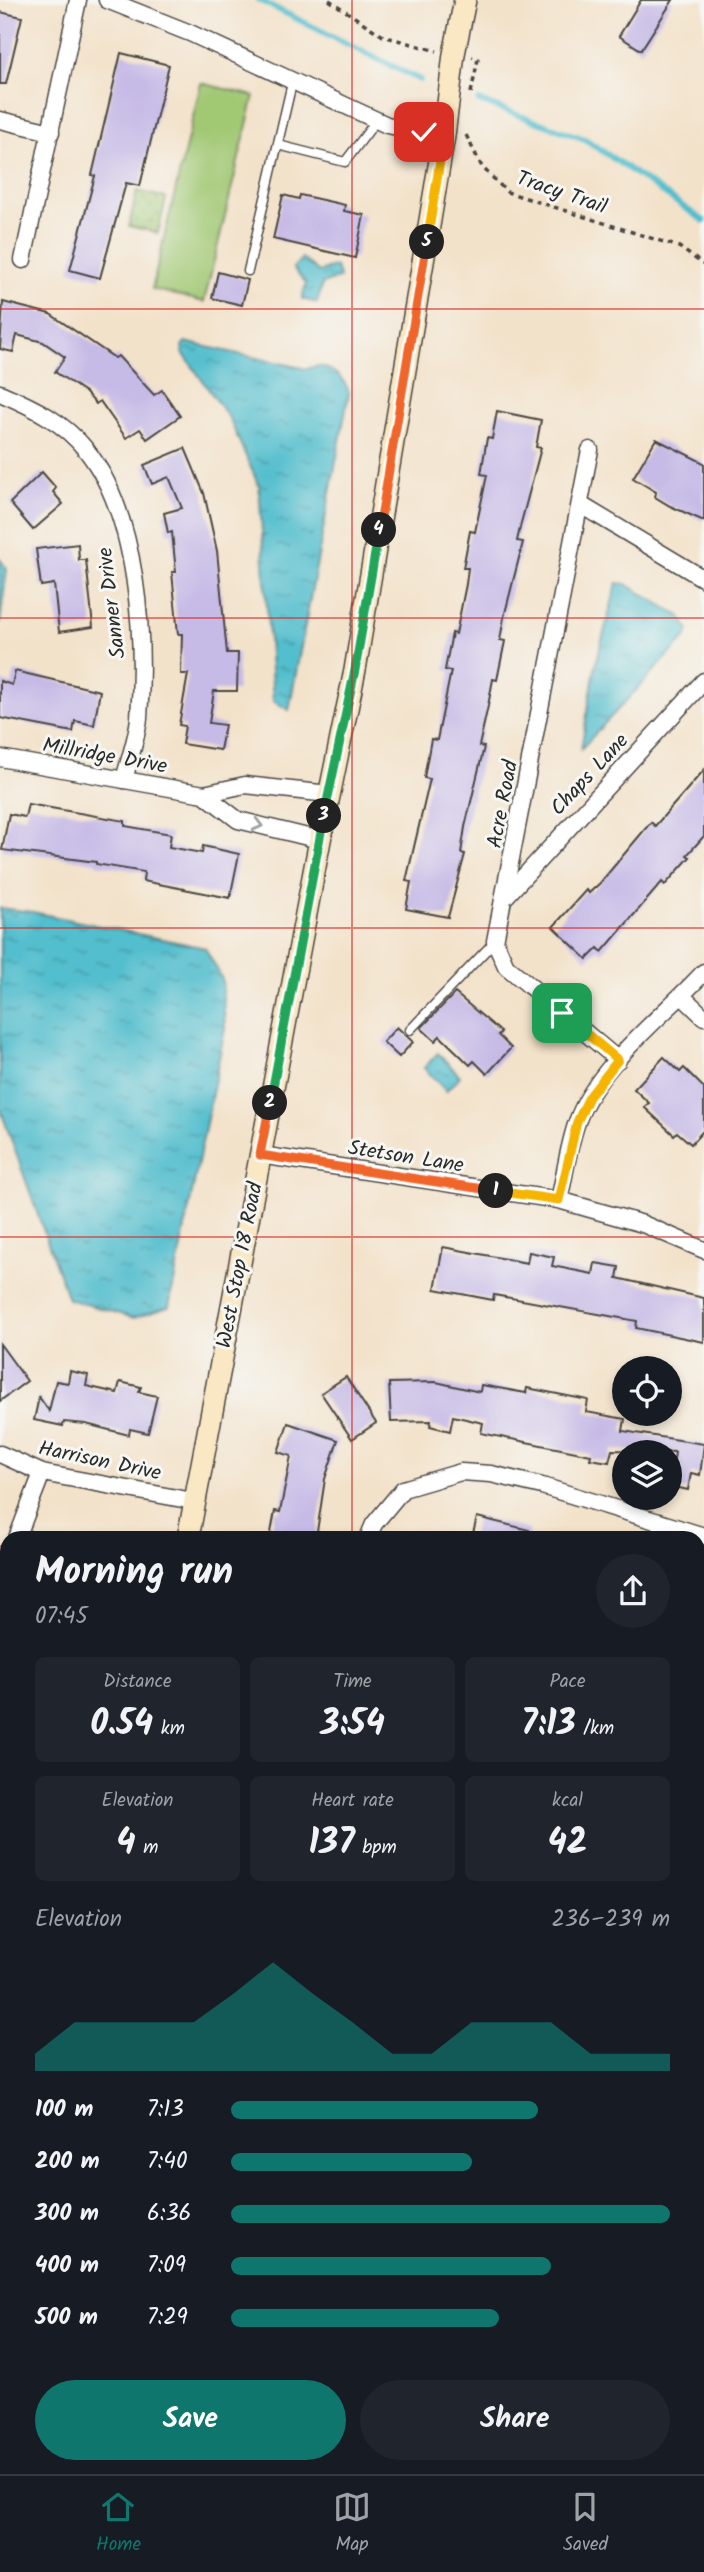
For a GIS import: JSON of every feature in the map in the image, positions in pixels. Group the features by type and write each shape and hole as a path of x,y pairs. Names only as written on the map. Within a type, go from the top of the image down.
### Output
{"street":[{"path":"23,260 78,0"},
{"path":"107,0 190,33 376,121 444,136"},
{"name":"West Stop 18 Road","path":"189,1531 320,840 355,670 444,136 454,54 465,0"},
{"path":"0,120 51,132"},
{"name":"Sanner Drive","path":"0,393 47,414 86,451 112,491 131,561 140,649 139,720 124,779"},
{"name":"Acre Road","path":"495,941 506,896 590,450"},
{"path":"581,505 704,579"},
{"name":"Chaps Lane","path":"506,896 704,681"},
{"name":"Millridge Drive","path":"0,758 204,794 245,785 329,794"},
{"name":"Millridge Drive","path":"204,794 239,820 320,840"},
{"path":"495,941 506,966 618,1060"},
{"path":"559,1200 577,1122 589,1097 618,1060 704,972"},
{"path":"682,996 704,1017"},
{"name":"Stetson Lane","path":"260,1155 559,1200 643,1224 704,1250"},
{"name":"Harrison Drive","path":"0,1454 42,1473 193,1501"},
{"path":"371,1531 403,1489 461,1472 491,1474 542,1486 688,1531"},
{"path":"20,1531 42,1473"}],"lane":[{"path":"248,271 292,83"},
{"path":"278,145 345,162 376,121"},
{"path":"410,1030 495,941"}],"path":[{"path":"329,0 383,36 436,50"},
{"path":"469,105 478,59"},
{"name":"Tracy Trail","path":"464,128 468,142 482,167 507,192 679,247 704,265"}],"green space":[{"path":"201,83 254,96 204,302 152,289"},
{"path":"137,191 166,198 158,233 129,226"}],"water":[{"path":"302,258 319,272 335,266 340,278 322,284 317,303 302,299 306,283 293,268"},
{"path":"185,342 307,369 326,368 343,381 349,393 289,710 273,701 259,486 229,418 183,353 182,346"},
{"path":"0,559 7,569 0,624"},
{"path":"617,583 626,584 681,617 689,630 687,636 581,749 596,663"},
{"path":"0,908 33,912 205,948 222,978 225,1029 169,1307 134,1318 68,1299 0,1108"},
{"path":"438,1053 460,1076 446,1091 424,1068"}],"building":[{"path":"641,0 673,0 641,50 619,36"},
{"path":"0,12 22,17 6,84 0,84"},
{"path":"121,53 169,65 140,186 126,183 100,278 70,270 95,176 92,175"},
{"path":"283,195 299,199 300,195 345,205 344,211 364,215 355,258 273,239"},
{"path":"218,272 248,280 242,305 212,298"},
{"path":"3,302 50,314 115,358 118,356 154,395 162,390 180,416 147,439 140,429 126,438 100,401 96,404 85,392 55,372 65,357 43,342 17,335 13,352 0,349"},
{"path":"497,411 541,420 536,447 541,448 517,541 523,542 504,617 500,640 505,641 497,680 493,679 479,746 484,747 465,827 461,853 465,854 448,917 406,909 411,882 406,881 430,779 424,778 431,739 437,740 451,671 445,670 452,633 456,634 466,584 468,568 463,568 470,531 475,532 487,475 481,474 487,438 492,439"},
{"path":"656,439 704,463 704,521 655,497 656,492 633,478"},
{"path":"185,448 204,493 217,551 227,653 238,653 237,691 214,691 209,723 225,725 220,750 182,744 185,726 179,725 188,674 181,674 182,634 178,634 172,572 176,572 172,532 168,533 164,513 182,508 169,477 152,484 144,465"},
{"path":"42,472 56,488 53,492 63,504 33,530 10,503"},
{"path":"78,544 79,560 86,560 93,627 59,632 54,584 41,586 36,549"},
{"path":"15,671 100,691 94,725 75,721 73,732 0,718 0,681 12,685"},
{"path":"704,770 704,836 687,855 690,857 665,885 662,882 602,952 598,948 587,959 553,927 586,890 589,893 600,883 651,822 655,826"},
{"path":"28,804 125,821 125,826 171,834 169,847 202,853 203,846 239,854 230,898 143,881 144,872 96,862 2,850 9,814 25,817"},
{"path":"455,993 501,1032 498,1035 511,1048 487,1074 474,1061 470,1065 440,1036 435,1041 421,1028"},
{"path":"397,1027 413,1042 399,1057 383,1042"},
{"path":"664,1057 680,1072 684,1068 704,1088 704,1130 691,1144 677,1132 674,1135 644,1107 649,1103 634,1089"},
{"path":"443,1247 527,1263 529,1252 554,1257 552,1266 593,1274 595,1263 619,1267 617,1278 704,1298 704,1342 636,1328 637,1321 494,1295 493,1300 435,1289"},
{"path":"0,1344 27,1381 0,1401"},
{"path":"70,1371 88,1375 86,1386 117,1393 120,1382 141,1387 139,1392 157,1396 148,1433 130,1429 129,1435 86,1424 64,1422 63,1426 34,1420 39,1397 49,1411 56,1381 68,1383"},
{"path":"346,1377 376,1423 352,1439 321,1393"},
{"path":"436,1382 480,1392 481,1385 526,1393 527,1388 588,1400 586,1412 612,1417 612,1426 624,1426 623,1431 679,1440 612,1440 609,1462 590,1459 591,1455 481,1433 483,1423 453,1416 450,1431 430,1426 431,1421 391,1422 389,1383"},
{"path":"288,1423 338,1440 325,1479 317,1531 271,1531 275,1511 280,1512 291,1456 278,1452"},
{"path":"682,1440 704,1444 700,1475 691,1473 688,1490 682,1489"},
{"path":"477,1517 529,1530 529,1531 474,1531"}],"waterway":[{"path":"259,0 420,80"},
{"path":"479,101 585,139 704,221"}],"route":[{"path":"424,132 444,136 355,670 260,1155 559,1200 577,1122 589,1097 618,1060 562,1013"}]}
